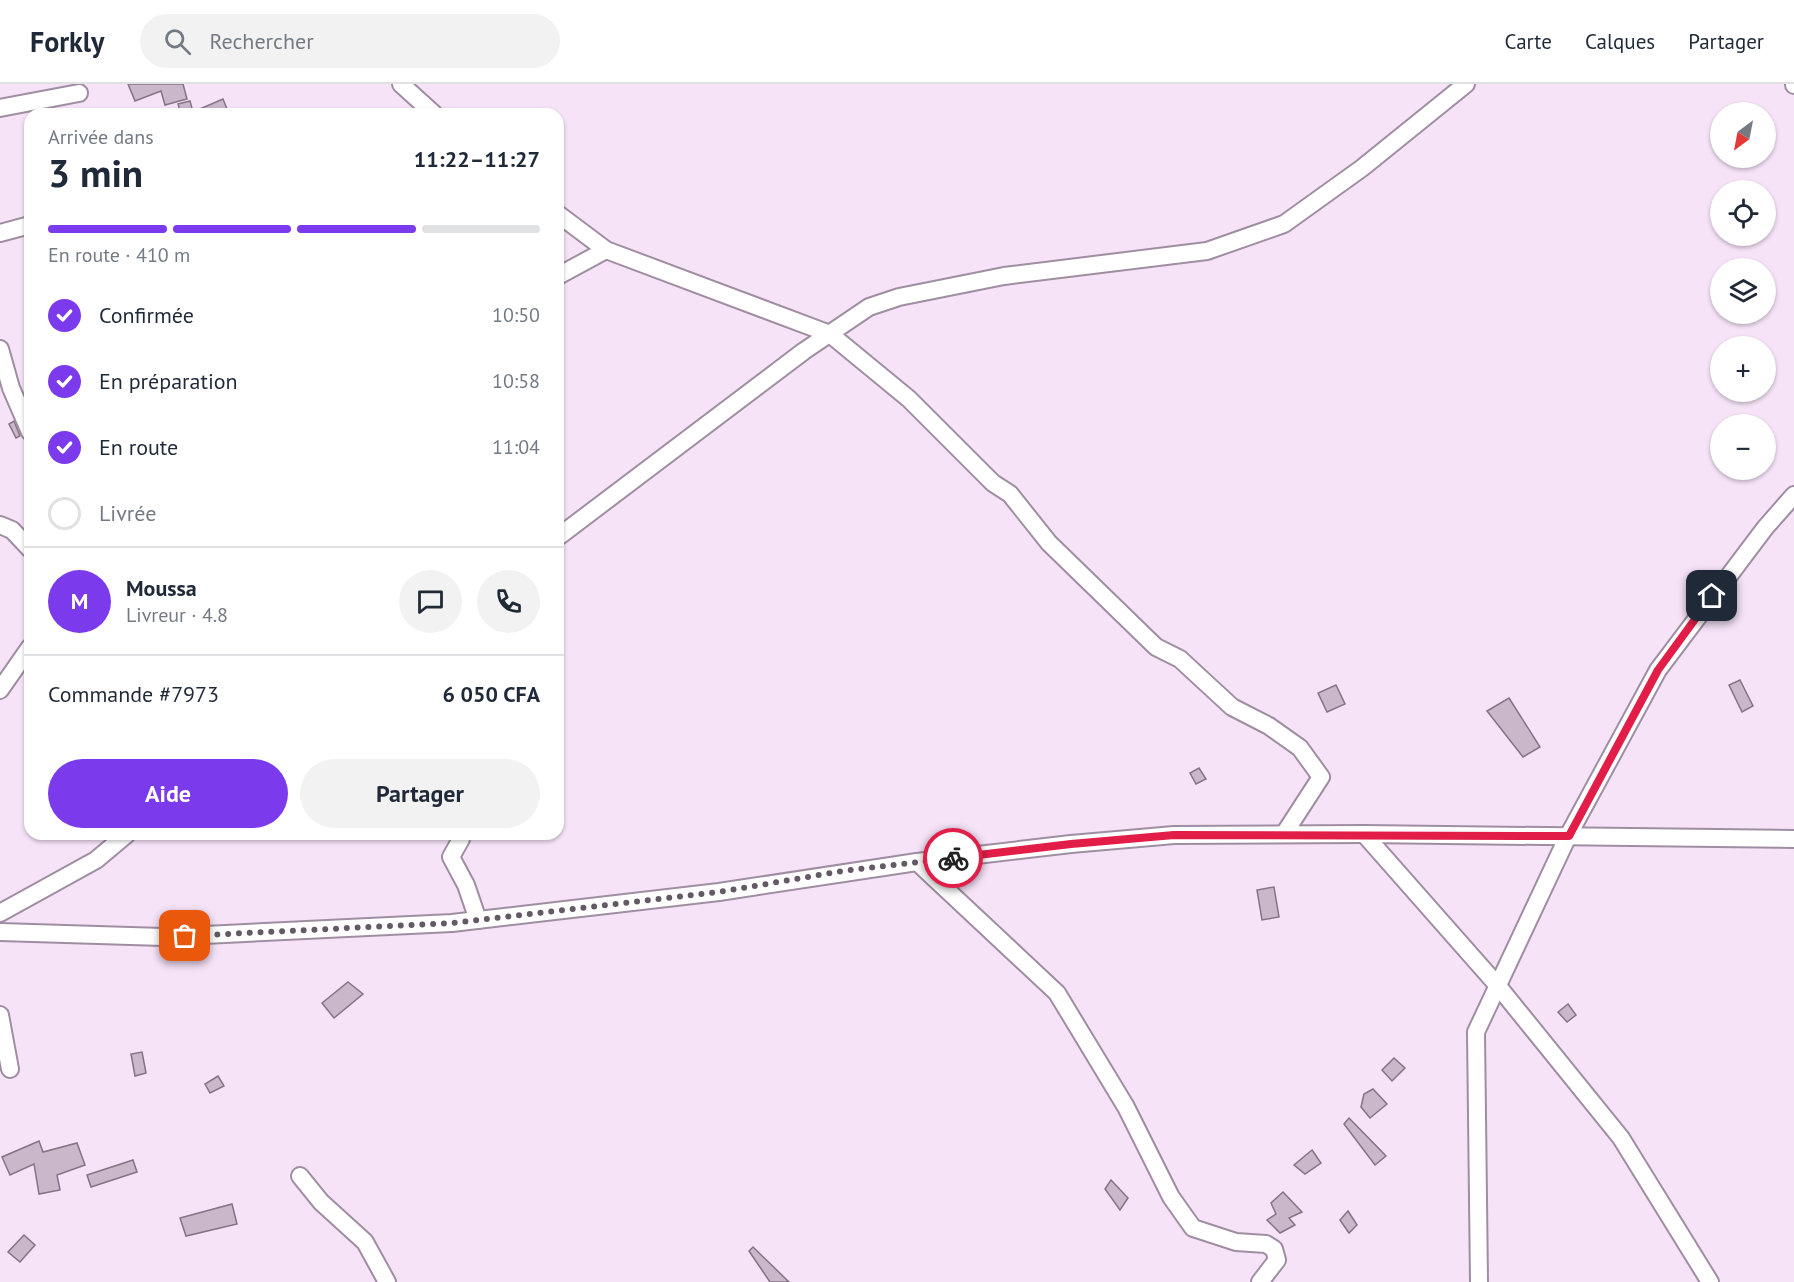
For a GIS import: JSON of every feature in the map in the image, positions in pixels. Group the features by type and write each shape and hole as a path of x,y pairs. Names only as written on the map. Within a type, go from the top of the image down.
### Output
{"street":[{"path":"401,84 427,108"},
{"path":"564,532 639,473 804,351 869,307 899,297 1004,276 1207,251 1284,224 1362,168 1466,84"},
{"path":"0,108 80,93"},
{"path":"564,218 606,250 830,334 909,399 993,483 1010,494 1049,543 1156,647 1180,659 1232,707 1269,726 1300,748 1321,777 1284,834"},
{"path":"0,233 24,227"},
{"path":"564,273 606,250"},
{"path":"0,349 11,388 24,418"},
{"path":"1479,1282 1476,1032 1569,836 1658,670 1712,596 1794,495"},
{"path":"0,525 12,530 24,543"},
{"path":"0,690 24,656"},
{"path":"1364,834 1498,986 1621,1138 1710,1282"},
{"path":"0,932 163,937 477,920 719,892 917,862 1071,844 1174,835 1364,834 1793,840"},
{"path":"0,913 96,860 121,840"},
{"path":"460,840 451,857 466,885 477,920"},
{"path":"917,862 1057,993 1126,1107 1171,1197 1193,1228 1236,1242 1266,1244 1274,1250 1277,1260 1260,1282"},
{"path":"0,1015 10,1069"},
{"path":"300,1176 321,1202 365,1242 387,1282"}],"building":[{"path":"128,84 183,84 187,99 165,105 161,91 135,101"},
{"path":"223,99 227,108 202,108"},
{"path":"190,101 192,108 179,108 178,104"},
{"path":"14,421 20,436 16,438 9,424"},
{"path":"1740,680 1753,706 1742,712 1729,685"},
{"path":"1336,685 1345,704 1327,712 1318,693"},
{"path":"1509,698 1540,747 1523,757 1487,711"},
{"path":"1199,768 1206,779 1196,784 1190,773"},
{"path":"1274,887 1279,917 1262,920 1257,890"},
{"path":"348,982 363,994 334,1018 322,1003"},
{"path":"1568,1004 1576,1015 1567,1022 1558,1012"},
{"path":"142,1052 146,1073 135,1076 131,1054"},
{"path":"1394,1058 1405,1068 1392,1081 1382,1070"},
{"path":"218,1076 224,1086 210,1093 205,1084"},
{"path":"1373,1089 1387,1104 1370,1118 1361,1107 1364,1094"},
{"path":"1349,1118 1386,1156 1375,1165 1344,1124"},
{"path":"39,1141 43,1152 77,1143 85,1165 57,1175 60,1190 39,1194 34,1164 10,1175 2,1157"},
{"path":"1312,1150 1321,1163 1305,1174 1294,1165"},
{"path":"133,1160 137,1172 91,1187 87,1175"},
{"path":"1111,1180 1128,1198 1120,1210 1105,1189"},
{"path":"1283,1192 1302,1212 1289,1218 1295,1225 1280,1233 1267,1220 1276,1214 1271,1203"},
{"path":"232,1204 237,1224 186,1236 180,1218"},
{"path":"1348,1211 1357,1225 1349,1233 1340,1220"},
{"path":"24,1235 35,1245 20,1262 8,1252"},
{"path":"753,1247 789,1282 770,1282 749,1251"}],"way so far":[{"path":"185,936 452,923 719,892 843,871 953,858"}],"route":[{"path":"953,858 1174,835 1569,836 1658,670 1712,596"}]}
